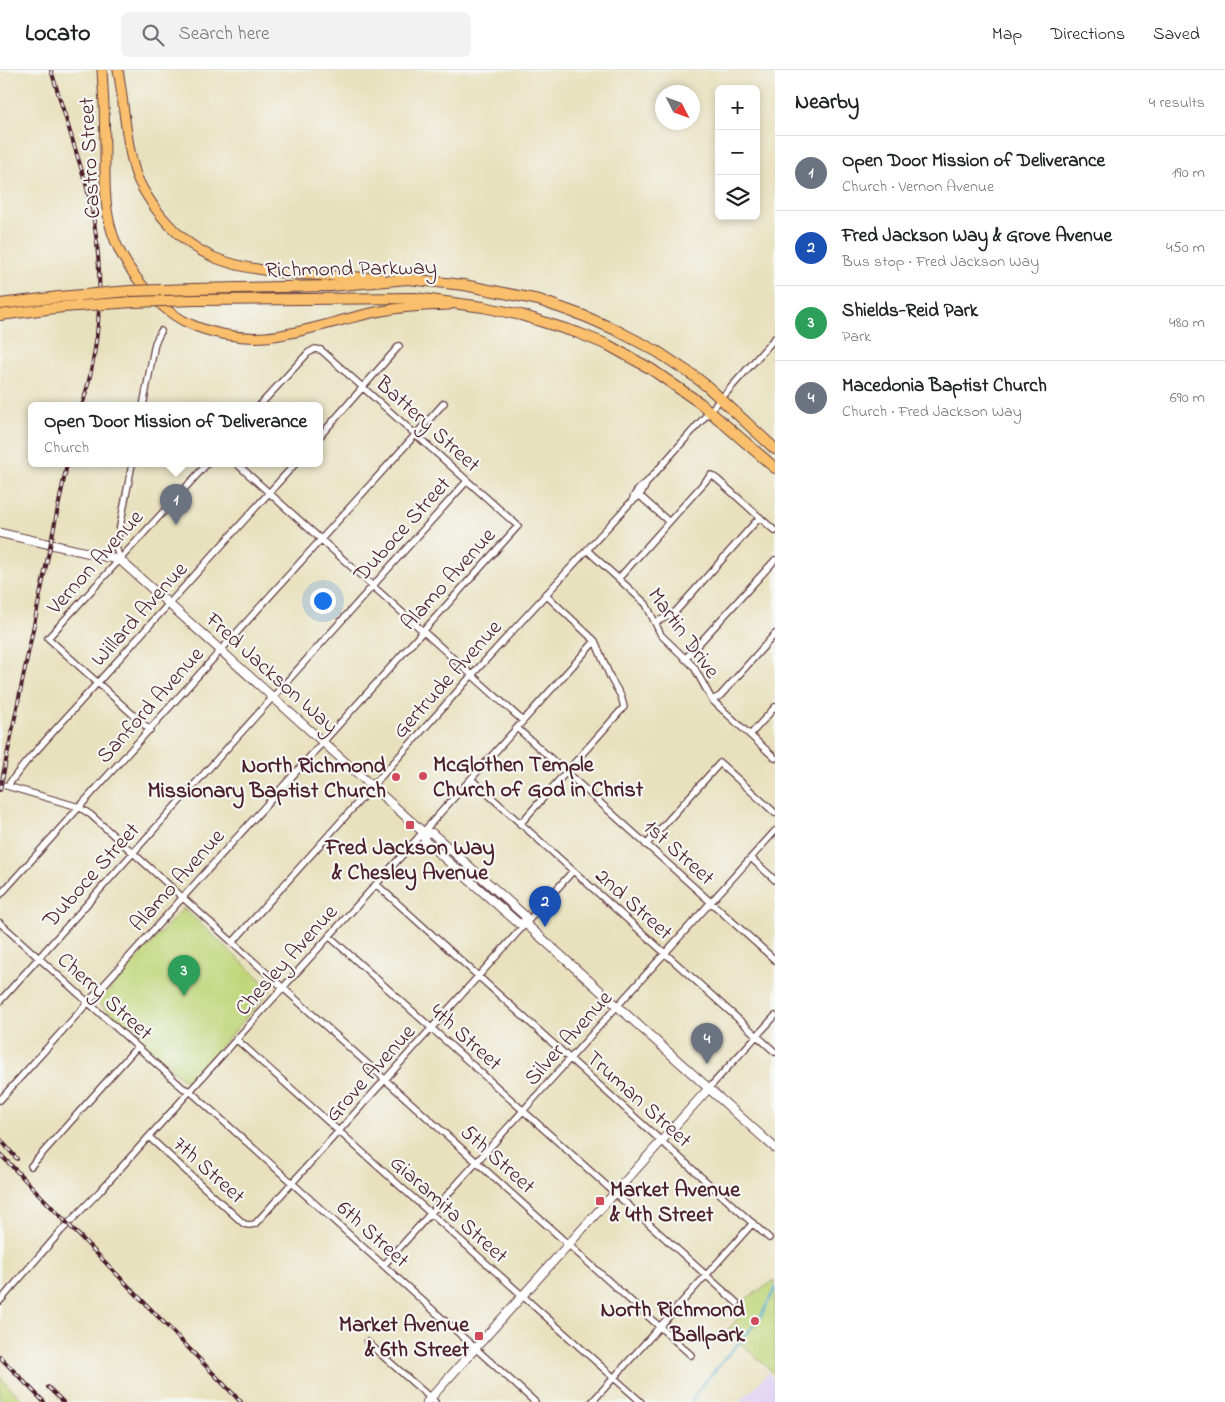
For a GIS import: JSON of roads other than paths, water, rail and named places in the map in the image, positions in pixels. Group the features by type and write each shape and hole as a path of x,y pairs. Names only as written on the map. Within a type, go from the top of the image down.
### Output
{"highway":[{"name":"Richmond Parkway","path":"0,315 61,302 130,291 330,286 408,279 464,285 539,300 584,316 622,333 658,352 694,376 775,449"},
{"name":"Richmond Parkway","path":"0,304 416,298 483,307 521,315 578,333 627,355 668,380 711,412 775,468"}],"main road":[{"name":"Castro Street","path":"102,70 106,194 110,225 118,248 137,279 167,310 188,323 216,332 265,337 315,328 389,309 464,304"},
{"name":"Castro Street","path":"118,70 134,169 145,193 162,217 187,242 212,257 242,266 273,271 408,279"}],"street":[{"path":"144,402 155,343 161,331"},
{"path":"631,502 775,338"},
{"path":"323,433 400,346"},
{"name":"Battery Street","path":"263,402 308,353 315,349 321,350 518,526"},
{"name":"Sanford Avenue","path":"0,895 444,403"},
{"path":"0,533 120,560 116,547 131,467"},
{"name":"Vernon Avenue","path":"98,682 48,638 204,467"},
{"path":"240,467 523,721"},
{"name":"Willard Avenue","path":"8,785 26,762 292,467"},
{"path":"619,578 711,476 717,479 775,531"},
{"name":"Duboce Street","path":"0,1001 467,481"},
{"path":"631,502 642,485 647,482"},
{"path":"639,495 669,522"},
{"name":"Gertrude Avenue","path":"233,942 545,594 631,502"},
{"path":"656,622 677,610 760,518"},
{"name":"Alamo Avenue","path":"0,1100 518,526"},
{"name":"Martin Drive","path":"587,550 646,604 656,622 660,635 694,667 712,700 775,758"},
{"name":"Fred Jackson Way","path":"120,560 274,696 423,832 432,834 525,916 526,924 775,1148"},
{"path":"685,659 775,560"},
{"path":"520,824 624,707 621,696 611,679 595,641 545,594"},
{"path":"712,700 720,696 775,634"},
{"name":"Chesley Avenue","path":"0,1300 595,641"},
{"path":"98,682 150,730"},
{"path":"750,735 775,707"},
{"name":"1st Street","path":"516,728 775,960"},
{"path":"646,845 720,763 775,813"},
{"name":"2nd Street","path":"471,779 775,1052"},
{"name":"5th Street","path":"0,784 79,807 91,815 691,1355"},
{"name":"Silver Avenue","path":"384,1265 775,831"},
{"path":"751,858 775,880"},
{"name":"Grove Avenue","path":"249,1226 255,1224 573,871"},
{"name":"Truman Street","path":"376,884 769,1238"},
{"name":"Cherry Street","path":"0,923 137,1048 183,1088 190,1091"},
{"name":"4th Street","path":"329,936 738,1303"},
{"path":"367,1342 431,1401 522,1296 775,1016"},
{"name":"Giaramita Street","path":"236,1039 641,1402"},
{"path":"31,1166 137,1048"},
{"name":"6th Street","path":"190,1091 535,1402"},
{"name":"7th Street","path":"149,1137 244,1224 249,1226"},
{"path":"592,1402 753,1223"}],"waterway":[{"path":"691,1402 699,1389 760,1318 775,1288"}],"railway":[{"path":"51,70 86,184 92,211 99,267 98,324 95,351 83,402"},
{"path":"0,790 66,467"},
{"path":"0,1139 17,1159"},
{"path":"0,1154 241,1402"},
{"path":"0,1357 44,1402"},
{"path":"48,1387 63,1402"}],"place":[{"name":"Open Door Mission of Deliverance","path":"176,525"},
{"name":"McGlothen Temple Church of God in Christ","path":"423,776"},
{"name":"North Richmond Missionary Baptist Church","path":"396,777"},
{"name":"Fred Jackson Way & Chesley Avenue","path":"410,825"},
{"name":"Fred Jackson Way & Grove Avenue","path":"545,927"},
{"name":"Shields-Reid Park","path":"184,996"},
{"name":"Macedonia Baptist Church","path":"707,1064"},
{"name":"Market Avenue & 4th Street","path":"600,1201"},
{"name":"North Richmond Ballpark","path":"755,1321"},
{"name":"Market Avenue & 6th Street","path":"479,1336"}]}
